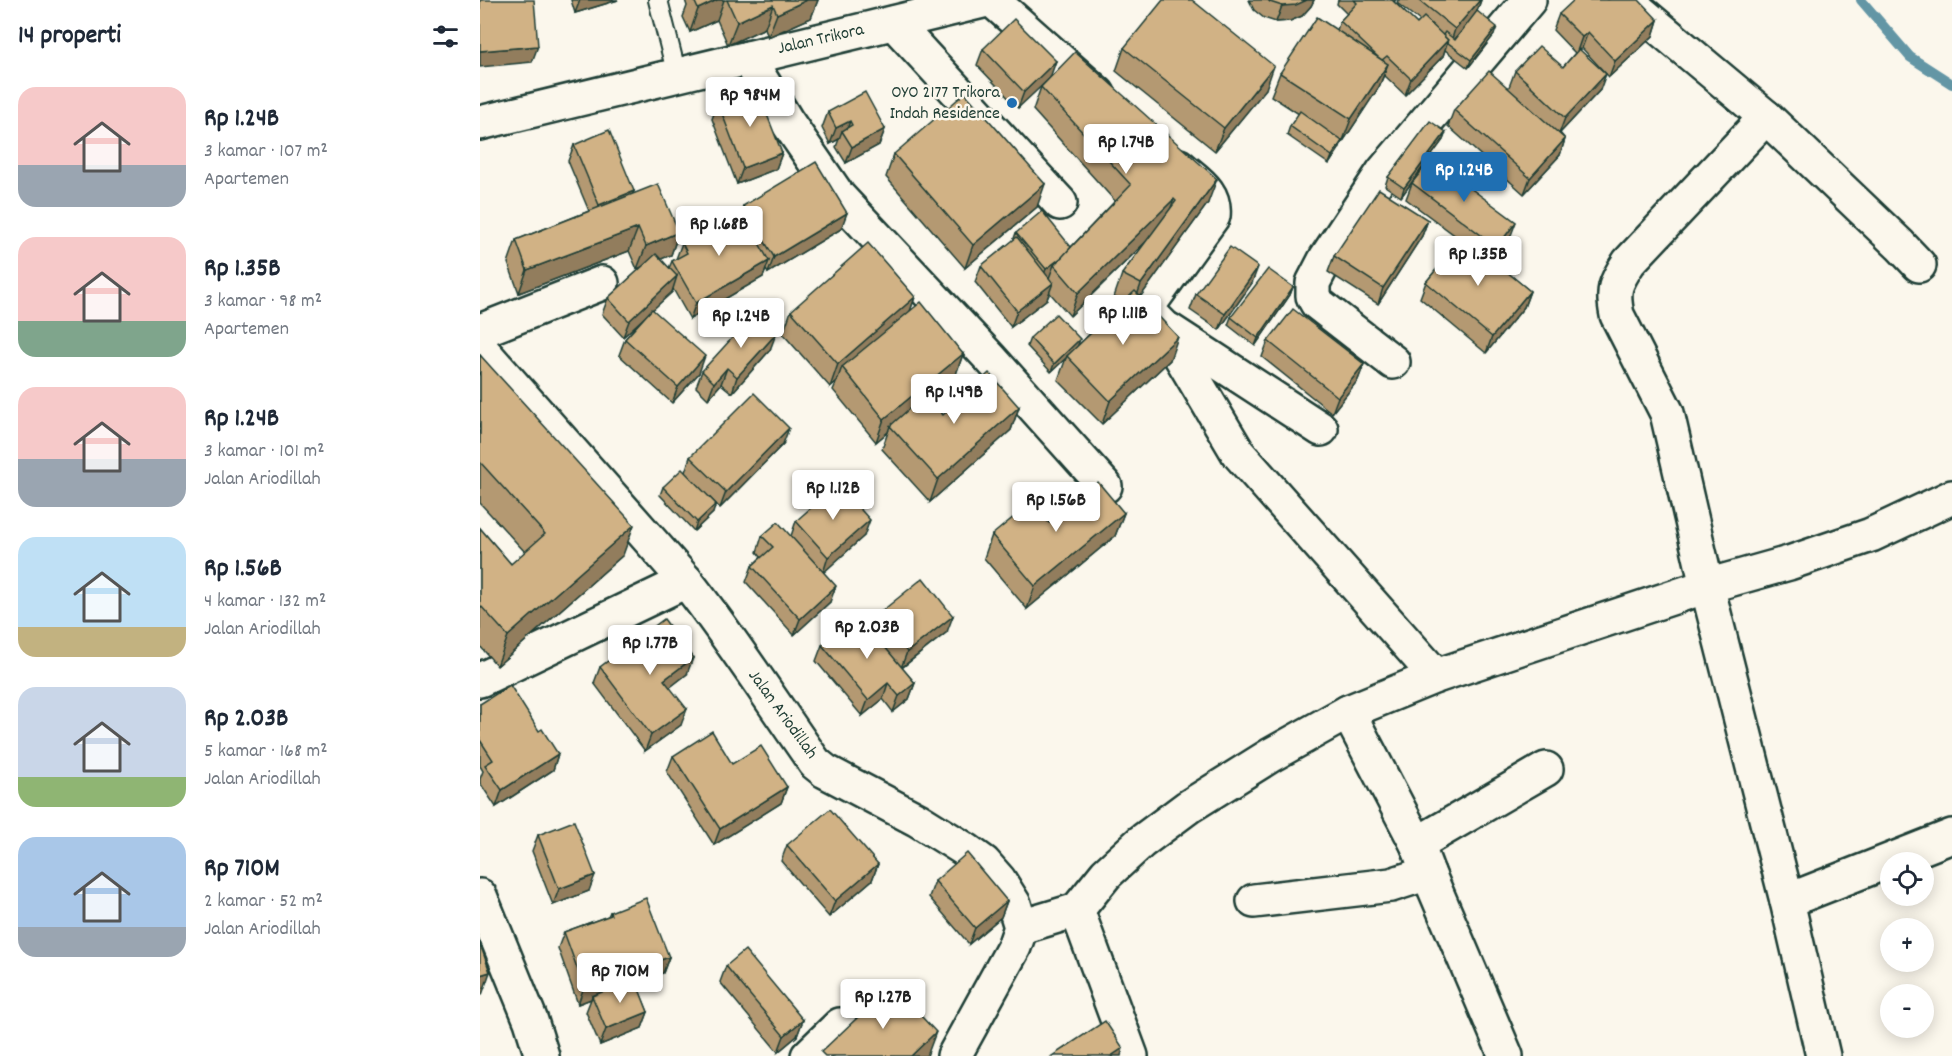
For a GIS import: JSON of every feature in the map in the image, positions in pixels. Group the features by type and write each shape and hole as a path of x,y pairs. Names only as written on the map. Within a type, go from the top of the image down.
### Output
{"street":[{"name":"Jalan Trikora","path":"480,123 748,58 910,13 987,0"},
{"path":"992,0 1118,111"},
{"path":"1393,362 1317,303 1313,296 1313,283 1326,258 1383,172 1529,0"},
{"path":"1626,0 1766,117 1919,265"},
{"path":"910,13 1060,202"},
{"path":"748,58 786,120 839,197 992,359 1105,486"},
{"path":"1766,117 1629,262 1616,282 1614,298 1617,315 1667,413 1707,586 1787,901 1823,1056"},
{"path":"1154,143 1207,191 1214,205 1213,216 1148,308 1151,314 1162,325 1321,429"},
{"path":"480,331 602,283"},
{"path":"1162,325 1238,453 1436,676"},
{"name":"Jalan Ariodillah","path":"480,348 686,581 712,614 816,763 825,771 918,820 984,863 1014,903 1021,927"},
{"path":"954,1056 1014,947 1021,927 1077,910 1115,866 1141,842 1188,807 1271,755 1348,712 1436,676 1707,586 1789,563 1871,535 1952,497"},
{"path":"480,680 686,581"},
{"path":"1348,712 1423,858 1506,1056"},
{"path":"1254,901 1391,885 1423,858 1546,769"},
{"path":"1787,901 1952,837"},
{"path":"480,896 531,1021 542,1056"},
{"path":"1077,910 1131,1056"},
{"path":"808,1056 840,1025"}],"lane":[{"path":"658,0 677,75"}],"building":[{"path":"480,0 534,0 538,46 480,51"},
{"path":"694,0 717,0 698,9"},
{"path":"727,0 807,0 777,14 773,5 737,22"},
{"path":"1163,0 1192,0 1274,66 1224,128 1124,48"},
{"path":"1268,0 1307,0 1296,5 1282,6"},
{"path":"1354,0 1392,0 1417,24 1424,17 1448,40 1411,79 1387,56 1382,60 1378,57 1340,21 1357,3"},
{"path":"1419,0 1480,0 1455,29"},
{"path":"1574,0 1639,0 1658,20 1615,61 1588,32 1582,37 1559,14"},
{"path":"1477,11 1497,27 1471,60 1447,42 1448,40 1443,35 1445,32 1455,40"},
{"path":"1317,17 1388,64 1351,119 1280,73"},
{"path":"1014,19 1056,61 1024,92 983,49"},
{"path":"1539,46 1563,67 1579,49 1606,74 1565,118 1515,71"},
{"path":"1075,52 1217,179 1141,284 1122,274 1176,201 1174,199 1078,293 1054,265 1131,185 1041,87"},
{"path":"1489,71 1565,139 1530,178 1454,110"},
{"path":"757,89 782,153 743,168 718,103"},
{"path":"865,92 885,129 852,147 842,131 852,125 850,121 836,128 828,112"},
{"path":"965,93 1045,184 973,245 894,154"},
{"path":"1300,111 1342,141 1332,156 1290,126"},
{"path":"1430,121 1446,132 1404,188 1388,177"},
{"path":"609,130 634,191 599,205 574,145"},
{"path":"1431,159 1516,222 1497,247 1412,183"},
{"path":"816,162 847,213 774,257 743,206"},
{"path":"658,184 679,232 646,246 638,228 527,270 516,240"},
{"path":"1379,189 1428,220 1383,288 1334,256"},
{"path":"740,210 769,261 696,303 672,261 687,253 682,243"},
{"path":"1042,211 1071,247 1046,269 1016,233"},
{"path":"1464,236 1530,291 1492,337 1426,282"},
{"path":"1017,237 1053,283 1017,311 981,266"},
{"path":"868,243 915,297 838,364 791,311"},
{"path":"1230,247 1258,267 1225,314 1196,294"},
{"path":"656,254 677,276 629,321 608,298"},
{"path":"1268,269 1293,287 1258,338 1231,317"},
{"path":"1135,291 1178,337 1110,401 1067,356"},
{"path":"921,302 963,354 884,419 842,367"},
{"path":"652,309 705,356 678,387 625,339"},
{"path":"1293,309 1364,364 1338,397 1268,341"},
{"path":"754,314 776,334 737,377 727,368 714,383 702,371"},
{"path":"1056,314 1080,339 1054,364 1030,338"},
{"path":"480,355 634,525 508,636 480,605 480,528 511,564 545,534 480,462"},
{"path":"989,373 1019,407 938,479 890,426 926,394 943,415"},
{"path":"754,393 789,428 726,492 690,457"},
{"path":"682,469 716,504 697,522 663,487"},
{"path":"1098,482 1124,513 1035,586 992,535 1032,502 1049,523"},
{"path":"838,484 870,520 828,557 796,521"},
{"path":"778,522 836,586 800,619 752,566 773,547 762,536"},
{"path":"923,578 953,616 907,652 877,615"},
{"path":"858,615 915,683 899,696 888,683 868,700 822,645"},
{"path":"664,619 693,658 664,680 687,709 651,735 600,667"},
{"path":"510,685 539,731 542,729 558,754 502,790 485,765 493,760 480,740 480,704"},
{"path":"712,731 732,764 761,746 787,787 720,829 673,756"},
{"path":"830,809 878,864 835,901 787,845"},
{"path":"574,821 595,875 559,889 538,835"},
{"path":"967,853 1007,901 975,928 935,881"},
{"path":"646,898 669,957 584,987 564,932 611,915 610,912"},
{"path":"480,944 490,972 480,975"},
{"path":"745,950 803,1020 784,1036 726,966"},
{"path":"635,979 648,1012 606,1029 592,996"},
{"path":"892,985 936,1032 911,1056 825,1056 821,1052"},
{"path":"1105,1021 1123,1048 1111,1056 1052,1056"}],"waterway":[{"path":"1861,0 1910,57 1952,84"}],"place":[{"name":"OYO 2177 Trikora Indah Residence","path":"1012,103"}]}
